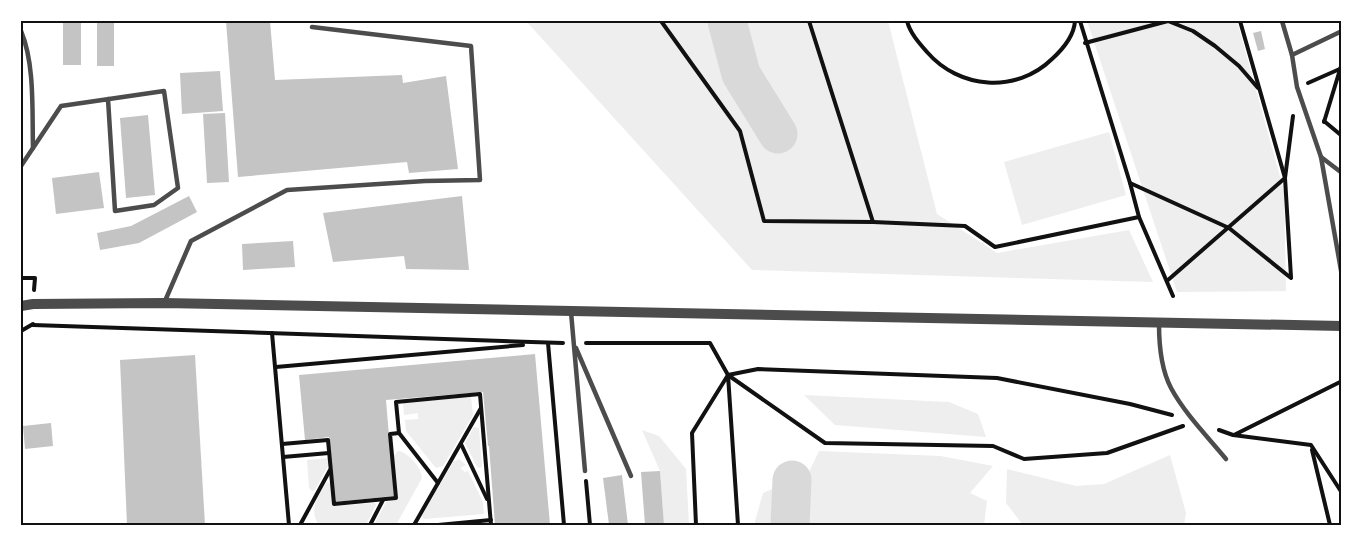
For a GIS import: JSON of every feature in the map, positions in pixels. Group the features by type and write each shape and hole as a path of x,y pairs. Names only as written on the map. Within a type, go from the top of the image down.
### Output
{"street":[{"path":"21,306 164,303 1342,326"}],"lane":[{"path":"1282,21 1292,55 1297,87 1321,157 1342,276"},
{"path":"164,303 191,241 286,190 425,181 480,180 471,46 312,27"},
{"path":"21,31 26,43 31,87 33,148"},
{"path":"1292,55 1342,31"},
{"path":"21,166 61,106 108,99 164,91 178,188 154,205 115,211 108,99"},
{"path":"1321,157 1342,173"},
{"path":"571,311 585,471"},
{"path":"1159,321 1159,347 1171,388 1195,422 1226,459"},
{"path":"574,343 631,476"}],"path":[{"path":"661,21 740,131 764,220 965,226 995,247 1140,217"},
{"path":"809,21 873,222"},
{"path":"907,21 918,42 937,64 962,78 990,84 1019,80 1042,69 1061,51 1078,21"},
{"path":"1078,21 1140,217 1173,296"},
{"path":"1085,43 1168,21 1193,31 1215,46 1239,66 1260,91"},
{"path":"1240,21 1286,178"},
{"path":"1317,143 1342,63"},
{"path":"1130,183 1229,228 1291,278 1286,178 1297,87 1341,69"},
{"path":"1324,121 1342,136"},
{"path":"1168,280 1286,178"},
{"path":"21,278 35,278"},
{"path":"33,325 574,343 710,343 728,375 738,525"},
{"path":"272,333 290,525"},
{"path":"276,367 548,342"},
{"path":"548,342 564,525"},
{"path":"696,525 692,433 728,375 758,369 997,378 1130,404 1233,435 1311,445 1342,493"},
{"path":"728,375 825,443 993,446 1023,459 1107,453 1195,422"},
{"path":"1233,435 1342,381"},
{"path":"438,483 399,433 396,402 480,394 491,523 438,525"},
{"path":"414,525 481,408"},
{"path":"282,444 328,440 334,504 396,498 390,434 399,433"},
{"path":"460,443 489,503"},
{"path":"1311,445 1330,525"},
{"path":"284,457 329,453"},
{"path":"300,525 331,470"},
{"path":"585,471 590,525"},
{"path":"370,525 384,499"}],"shaded area":[{"path":"526,21 888,21 937,214 997,253 1129,230 1153,282 752,270"},
{"path":"1087,21 1237,21 1284,191 1286,291 1177,292"},
{"path":"1109,132 1126,195 1022,225 1004,162"},
{"path":"804,395 949,402 978,414 986,437 835,425"},
{"path":"471,397 473,415 443,466 436,468 406,431 405,420 418,419 418,413 404,415 403,403"},
{"path":"474,427 479,428 482,466 480,468 477,467 465,443"},
{"path":"642,430 659,436 686,469 689,525 664,525 660,471"},
{"path":"398,451 414,461 422,478 396,525 374,525 386,502 397,500 393,457"},
{"path":"819,451 941,456 993,466 970,493 987,501 984,525 754,525 763,493 808,474"},
{"path":"1170,455 1186,513 1184,525 1023,525 1006,503 1007,469 1076,486 1104,484"},
{"path":"329,458 329,464 315,490 312,491 309,488 307,460"},
{"path":"459,459 466,465 460,468 465,472 468,471 483,502 484,514 424,519 422,516 453,462"},
{"path":"327,482 331,483 333,506 375,503 366,525 319,525 314,508"}],"building":[{"path":"63,21 81,21 81,65 63,65"},
{"path":"97,21 114,21 114,66 97,66"},
{"path":"226,21 270,21 275,80 402,75 403,83 446,76 458,169 409,173 407,162 238,177"},
{"path":"1261,31 1265,49 1258,51 1253,33"},
{"path":"220,71 223,111 182,114 180,73"},
{"path":"225,113 229,182 207,183 203,114"},
{"path":"148,115 155,195 126,198 120,118"},
{"path":"99,172 104,208 56,214 52,178"},
{"path":"189,196 197,212 139,243 100,250 97,233 131,226"},
{"path":"462,196 469,270 406,269 404,256 333,262 323,213"},
{"path":"293,241 295,267 243,270 242,244"},
{"path":"535,354 550,525 495,525 483,392 386,400 394,496 335,502 329,437 305,440 299,375"},
{"path":"195,355 205,525 127,525 120,360"},
{"path":"51,423 53,446 25,449 23,426"},
{"path":"660,471 664,525 645,525 641,472"},
{"path":"622,475 628,525 609,525 603,478"}],"waterway":[{"path":"727,21 741,74 778,134"},
{"path":"790,525 792,480"}]}
